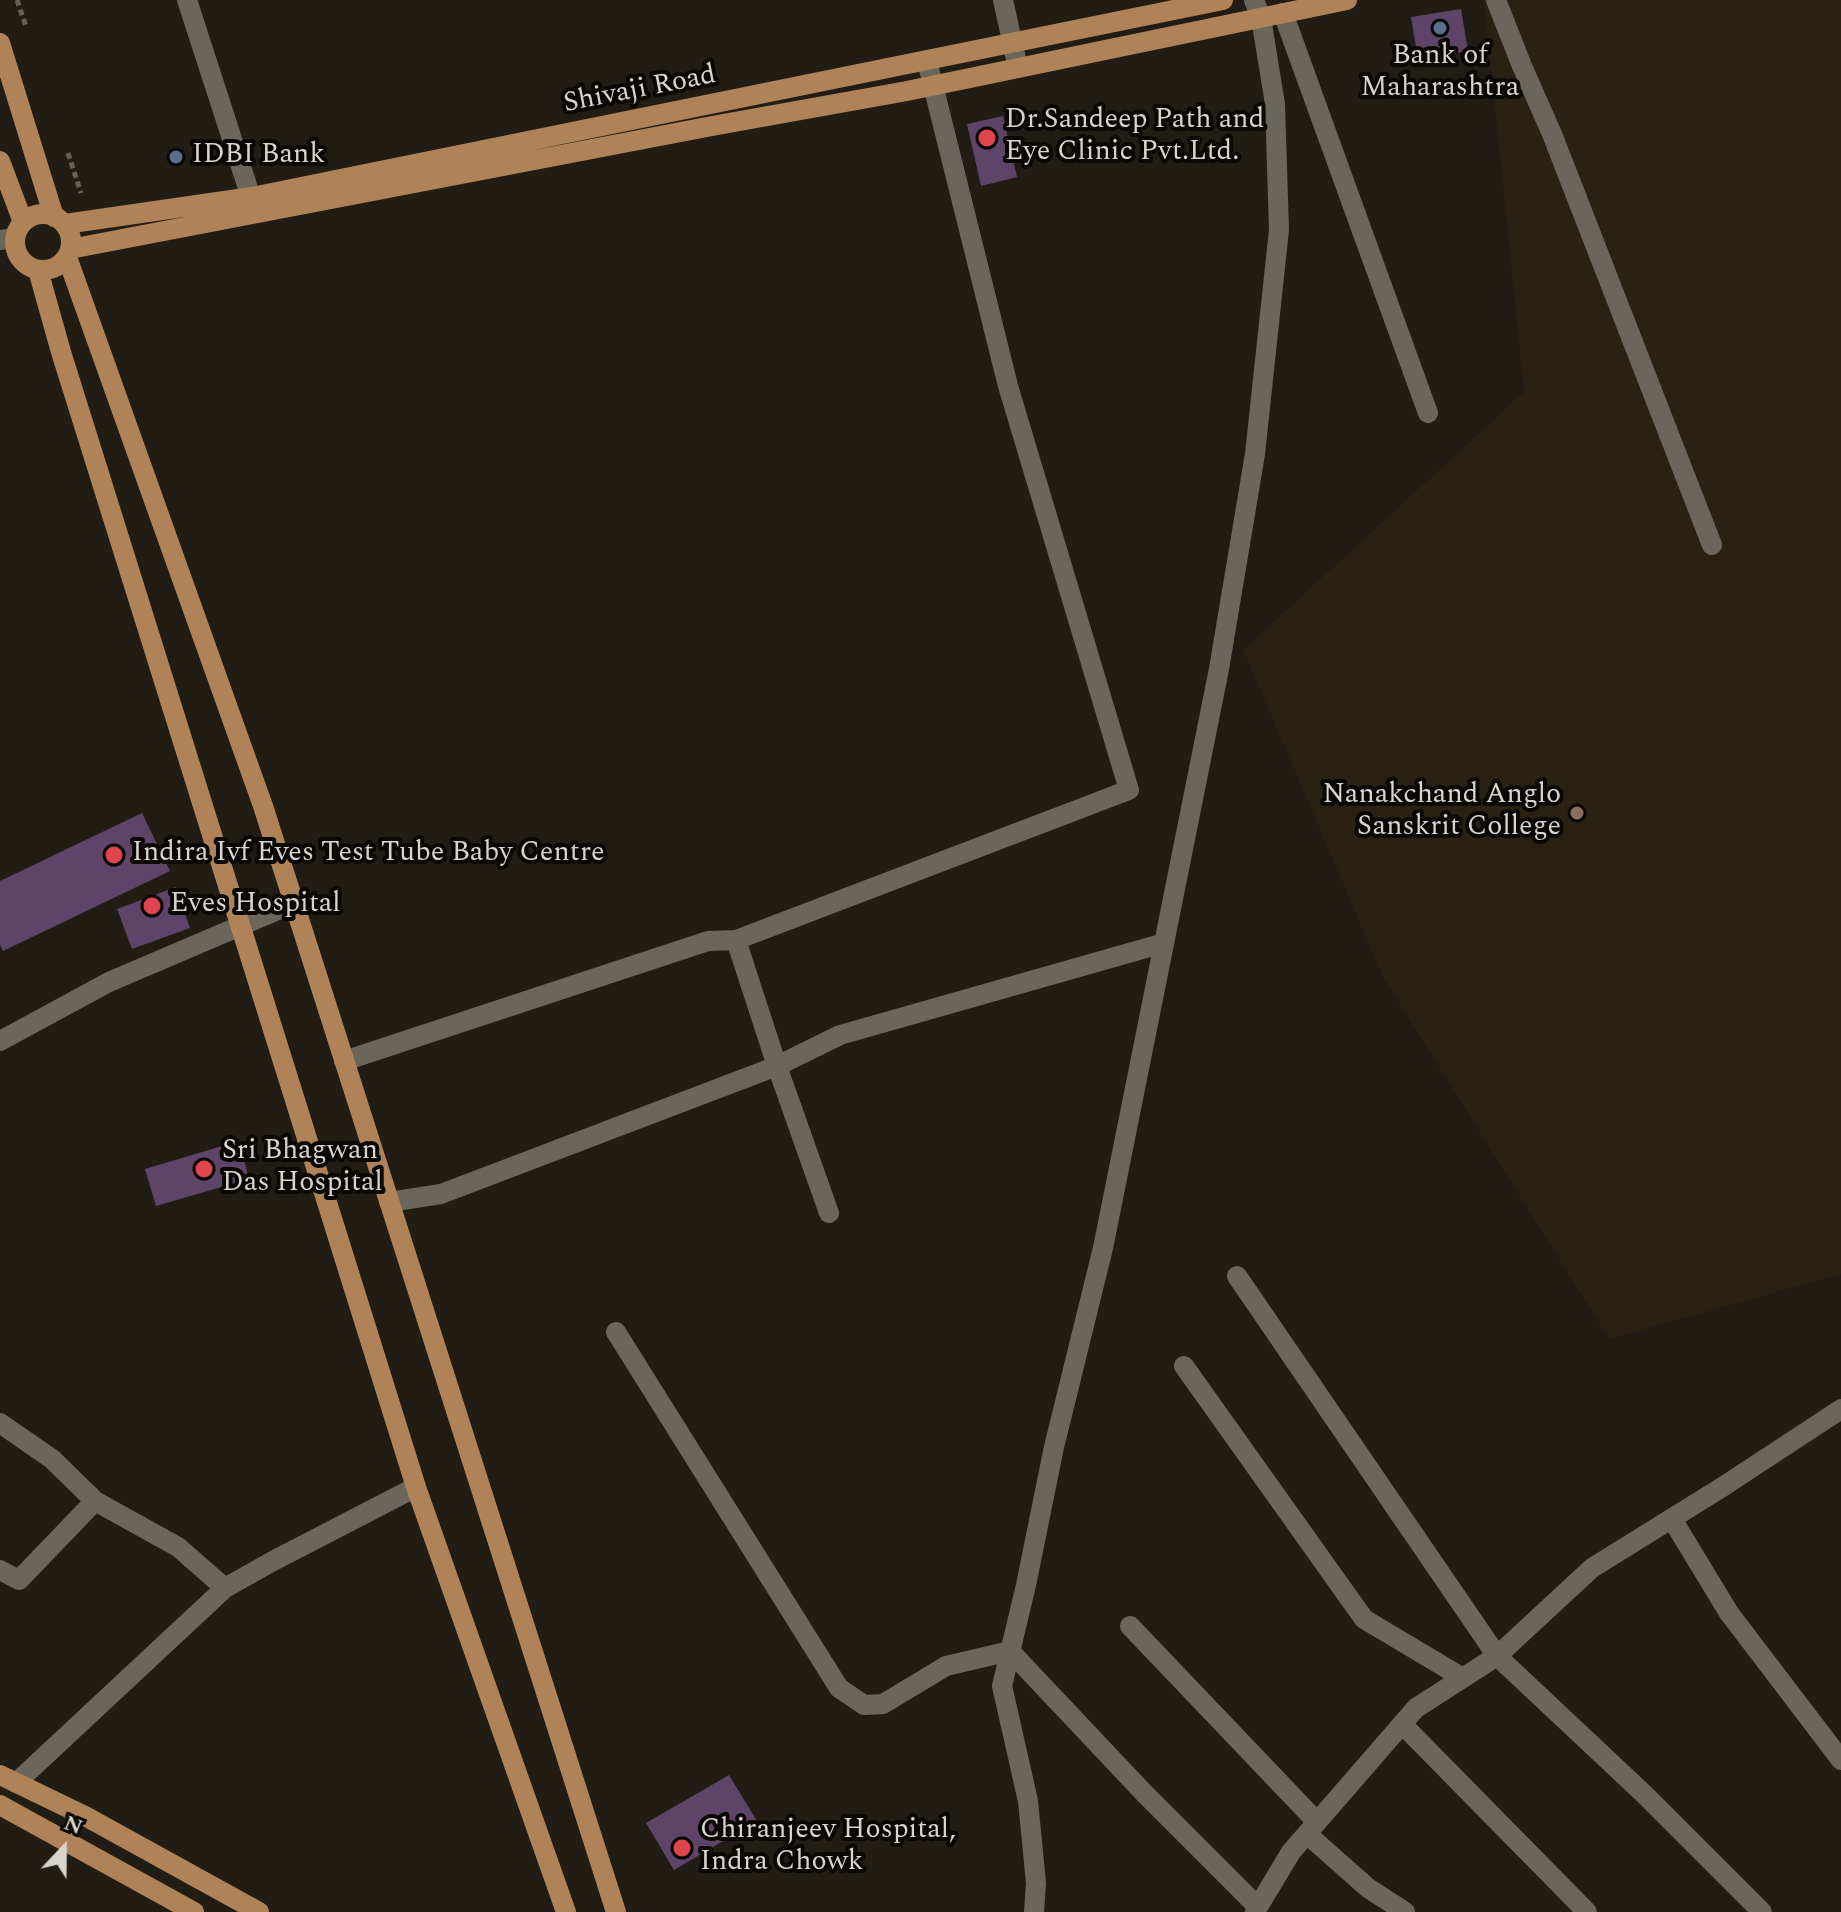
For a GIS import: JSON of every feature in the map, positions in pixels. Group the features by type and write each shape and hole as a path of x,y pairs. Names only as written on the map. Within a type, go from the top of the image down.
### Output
{"main road":[{"name":"Shivaji Road","path":"59,220 254,205 710,116 927,61 1223,0"},
{"path":"710,116 933,86 1257,9 1283,13 1347,0"},
{"path":"0,43 59,220 69,233 68,253 263,806 616,1912"},
{"path":"0,161 18,257 38,270 55,267 62,263 68,253 254,205"},
{"path":"12,233 30,217 40,214 59,220"},
{"path":"38,270 416,1487 566,1912"},
{"path":"8,1779 85,1816 259,1912"},
{"path":"0,1805 194,1912"}],"street":[{"path":"187,0 254,205"},
{"path":"1003,0 1018,68"},
{"path":"1496,0 1552,134 1712,545"},
{"path":"1034,1912 1036,1883 1028,1801 1002,1686 1054,1447 1103,1248 1219,669 1255,454 1279,230 1275,104 1257,9"},
{"path":"1283,13 1428,413"},
{"path":"344,1061 708,941 736,940 1129,790 1008,386 927,61"},
{"path":"0,1041 109,982 294,903"},
{"path":"736,940 829,1213"},
{"path":"389,1202 441,1194 777,1066 840,1035 1164,943"},
{"path":"1237,1276 1497,1656 1644,1794 1762,1912"},
{"path":"616,1332 839,1688 864,1705 883,1704 946,1666 1010,1651"},
{"path":"1184,1366 1364,1619 1463,1678"},
{"path":"1010,1651 1256,1910 1291,1852 1416,1708 1497,1656 1592,1568 1841,1409"},
{"path":"0,1423 52,1459 95,1501 178,1547 225,1588"},
{"path":"8,1779 225,1588 416,1487"},
{"path":"0,1570 19,1580 95,1501"},
{"path":"1672,1519 1729,1613 1841,1760"},
{"path":"1130,1626 1368,1888 1405,1912"},
{"path":"1402,1724 1587,1912"}],"shaded area":[{"name":"Nanakchand Anglo Sanskrit College","path":"1484,0 1841,0 1841,1274 1609,1339 1383,977 1243,650 1524,392"}],"building":[{"path":"1461,9 1468,51 1418,59 1411,17"},
{"path":"1003,116 1017,177 981,186 967,124"},
{"path":"142,813 170,871 3,951 0,945 0,881"},
{"path":"176,887 190,928 132,949 117,909"},
{"path":"239,1141 249,1179 156,1206 145,1169"},
{"path":"729,1775 757,1821 674,1870 646,1823"}],"place":[{"name":"Bank of Maharashtra","path":"1440,28"},
{"name":"Dr.Sandeep Path and Eye Clinic Pvt.Ltd.","path":"987,138"},
{"name":"IDBI Bank","path":"176,157"},
{"name":"Nanakchand Anglo Sanskrit College","path":"1577,813"},
{"name":"Indira Ivf Eves Test Tube Baby Centre","path":"114,855"},
{"name":"Eves Hospital","path":"152,906"},
{"name":"Sri Bhagwan Das Hospital","path":"204,1169"},
{"name":"Chiranjeev Hospital, Indra Chowk","path":"682,1848"}]}
